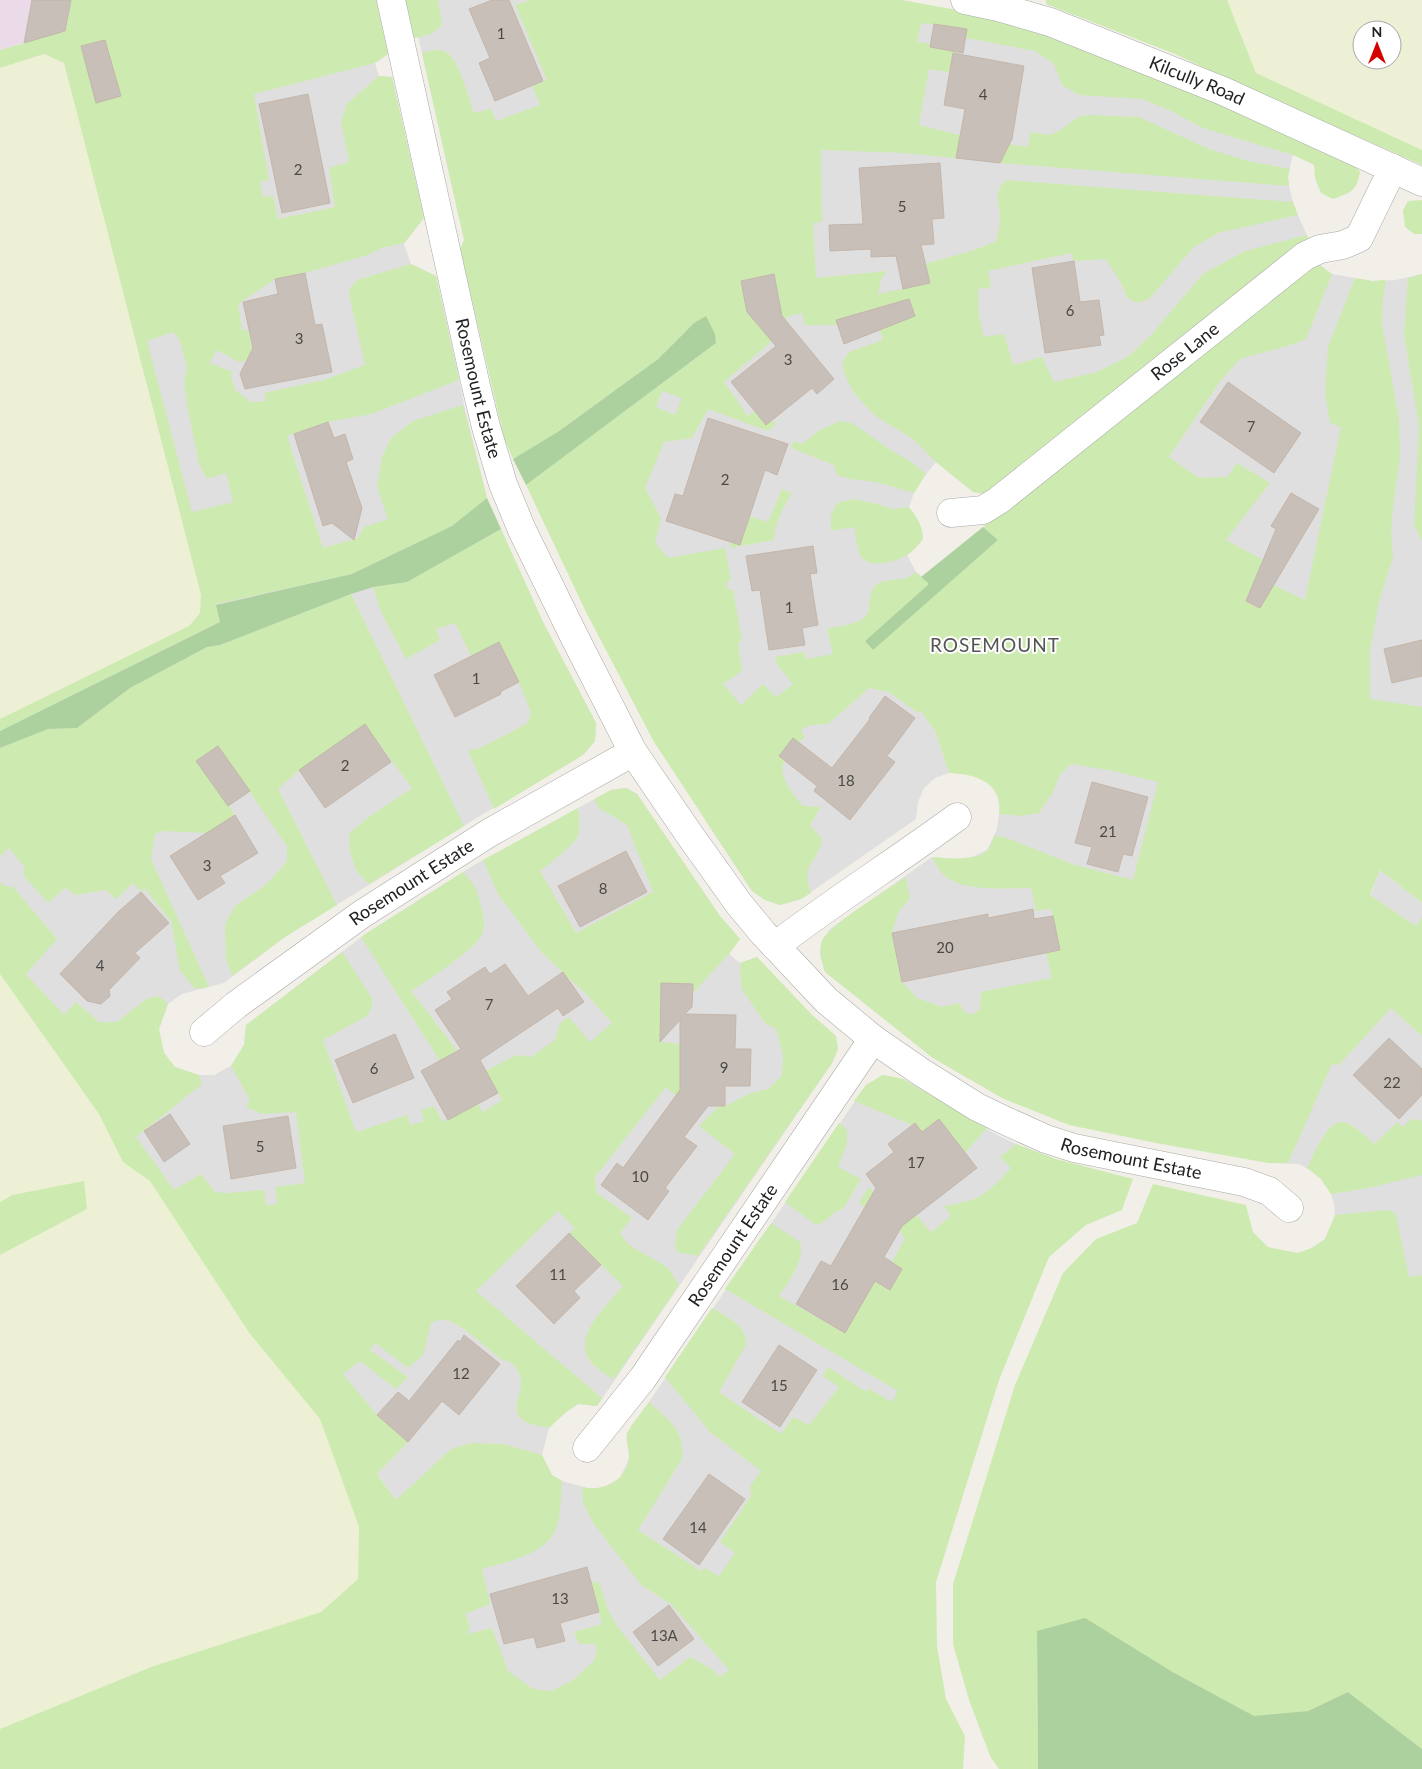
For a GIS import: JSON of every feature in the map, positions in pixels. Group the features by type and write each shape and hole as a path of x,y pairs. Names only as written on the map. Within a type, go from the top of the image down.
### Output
{"street":[{"name":"Rosemount Estate","path":"391,0 476,386 500,476 526,539 633,752 739,904 775,946 826,1000 873,1039 977,1107 1046,1139 1074,1148 1244,1182 1269,1191 1289,1208"},
{"name":"Kilcully Road","path":"965,0 1050,22 1223,91 1422,182"},
{"name":"Rose Lane","path":"951,512 983,510 999,500 1304,256 1320,249 1343,246 1360,238 1393,168"},
{"name":"Rosemount Estate","path":"204,1032 236,1005 362,914 488,833 633,752"},
{"path":"775,946 957,817"},
{"name":"Rosemount Estate","path":"587,1448 643,1378 873,1039"}],"shaded area":[{"path":"0,0 71,0 65,31 0,50"},
{"path":"376,0 388,54 375,63 379,76 392,77 424,218 404,244 411,264 436,276 464,405 487,498 543,622 596,723 595,741 583,755 480,816 285,937 224,983 182,994 168,1004 159,1029 164,1053 175,1067 199,1075 214,1075 231,1066 244,1045 246,1025 368,932 474,865 611,790 626,788 637,794 720,916 740,939 729,954 740,963 757,957 811,1014 836,1036 838,1049 832,1063 597,1406 578,1404 549,1428 542,1455 552,1475 562,1481 591,1489 604,1487 620,1478 629,1459 627,1434 866,1085 883,1075 903,1079 999,1136 1056,1159 791,1769 557,1769 462,1647 470,1624 396,1500 0,949 0,731 220,622 65,31"},
{"path":"410,0 838,0 988,23 1294,149 1288,176 1289,186 1294,206 1309,240 973,492 936,462 916,487 905,519 907,555 916,572 930,584 898,677 935,731 949,773 935,778 924,788 918,802 916,819 801,899 780,905 765,900 752,891 705,820 554,465 716,343 459,218"},
{"path":"1310,258 1332,274 1372,281 1396,280 1422,274 1422,870 1003,507"},
{"path":"1111,640 1222,735 1004,1099 933,1058 825,972 820,955 821,943 830,929 932,857 953,859 972,857 987,850 997,829 1000,806"},
{"path":"1380,870 1422,903 1422,1311 1298,1253 1312,1248 1325,1239 1335,1215 1331,1194 1321,1179 1299,1164 1268,1163"}],"green space":[{"path":"71,0 376,0 388,54 375,63 254,94 269,180 260,182 263,197 273,196 278,219 335,207 329,168 349,162 341,121 347,104 379,76 392,77 424,218 404,243 381,248 368,255 305,273 275,279 238,304 242,330 248,330 254,359 239,362 217,350 209,363 233,372 231,376 235,390 251,402 266,401 264,393 324,380 365,365 349,294 350,288 357,280 411,264 436,276 459,380 371,414 328,422 287,436 323,548 358,538 364,527 388,519 377,487 382,457 391,438 413,421 463,405 487,498 452,526 352,574 216,604 220,622 0,731 0,719 189,626 200,613 201,595 64,63 44,54 0,68 0,50 65,31","holes":["173,332 179,339 187,366 184,383 199,464 207,479 226,473 233,502 192,512 147,341"]},
{"path":"405,0 438,0 442,25 431,34 411,39"},
{"path":"531,0 902,0 990,16 1085,44 1322,147 1356,167 1360,172 1357,184 1352,191 1333,199 1321,193 1315,178 1314,165 1293,155 1203,128 1169,110 1142,99 1079,95 1062,85 1054,64 1035,51 966,38 967,29 921,23 917,42 957,52 954,73 929,69 919,125 960,135 1027,147 1031,132 1049,135 1059,131 1078,117 1089,115 1139,117 1209,149 1248,161 1290,169 1288,176 1289,186 1000,163 1005,153 989,151 983,161 904,153 821,150 822,222 813,223 816,278 887,271 881,280 878,294 930,283 926,264 996,241 1000,226 998,195 1001,185 1006,180 1293,202 1298,215 1218,233 1194,247 1149,299 1137,303 1127,298 1122,285 1106,259 1074,261 1071,253 988,271 991,287 978,289 979,317 984,337 1004,334 1013,365 1042,357 1054,382 1097,372 1129,356 1151,335 1203,274 1245,251 1307,235 1309,240 995,496 973,492 936,462 914,440 874,415 854,393 844,373 843,361 849,352 883,340 872,309 836,320 838,325 805,325 802,313 786,317 787,322 769,337 772,341 724,382 748,416 759,408 776,424 768,431 708,409 692,438 664,442 645,488 661,518 655,543 668,558 725,548 731,581 726,582 728,590 733,590 742,641 738,642 742,671 723,684 741,705 763,684 776,697 793,684 778,666 775,657 804,652 806,659 833,654 827,629 852,624 861,620 869,610 871,593 876,585 885,581 904,579 916,572 930,584 865,641 873,649 998,540 983,527 1003,507 1310,258 1332,274 1306,339 1240,359 1221,380 1169,457 1199,478 1227,477 1237,463 1270,483 1226,540 1263,560 1256,577 1305,600 1341,427 1330,423 1325,393 1328,347 1355,278 1372,281 1386,280 1382,324 1399,419 1400,457 1391,531 1393,557 1379,601 1370,651 1370,699 1422,707 1422,903 1380,870 1370,895 1416,926 1422,917 1422,1036 1391,1008 1339,1065 1332,1064 1288,1163 1268,1163 1069,1125 1004,1099 933,1058 825,972 820,949 822,941 827,934 873,898 906,877 910,898 898,913 892,933 902,982 917,998 942,1007 960,1003 964,1011 974,1014 980,1009 981,992 1052,978 1046,953 1059,950 1051,909 1036,911 1031,888 982,888 958,883 940,871 932,857 969,858 983,854 988,850 995,835 1072,864 1133,880 1158,782 1113,771 1071,764 1060,775 1053,792 1039,813 1020,816 999,814 997,794 992,787 968,775 949,773 935,731 921,711 918,713 889,692 869,688 828,724 810,725 801,730 805,737 784,760 782,769 785,781 803,806 821,807 810,825 822,839 809,869 808,883 811,893 801,899 780,905 765,900 752,891 654,742 586,612 526,485 716,343 715,334 694,323 658,359 559,431 513,459 504,438 460,249 464,240 422,53 440,50 451,56 459,71 474,113 491,109 496,121 540,105 532,86 547,80 515,5","holes":["662,391 682,398 675,415 656,407"]},
{"path":"1046,0 1227,0 1256,73 1422,150 1422,165 1251,90 1175,54 1046,4"},
{"path":"1227,0 1422,0 1422,150 1256,73"},
{"path":"44,54 64,63 201,595 200,613 189,626 0,719 0,68"},
{"path":"1422,200 1422,234 1414,234 1405,227 1403,210 1408,201"},
{"path":"1422,274 1422,541 1414,525 1419,427 1404,334 1408,278"},
{"path":"706,316 715,334 716,343 526,485 513,459 559,431 658,359 694,323"},
{"path":"840,421 852,423 913,463 926,474 914,493 876,482 850,479 837,475 834,465 791,448 794,441 802,444 820,430"},
{"path":"782,489 792,493 778,521 774,540 729,548 738,513 768,522"},
{"path":"487,498 501,529 407,582 373,587 351,594 220,645 207,647 130,688 77,728 48,729 0,748 0,731 220,622 216,605 352,574 452,526"},
{"path":"854,499 892,509 909,507 919,522 923,539 910,553 899,559 886,563 866,561 862,558 859,551 854,527 831,531 831,515 837,503"},
{"path":"983,527 998,540 873,650 865,641 929,584 921,577"},
{"path":"501,529 543,622 596,723 595,741 583,755 494,809 468,751 480,748 528,723 531,713 519,682 499,643 471,656 455,623 436,629 440,640 406,659 381,612 373,587 407,582"},
{"path":"351,594 464,826 369,884 357,872 350,852 349,833 412,788 365,725 299,770 278,789 337,905 285,937 232,976 226,959 225,924 235,906 268,883 287,861 287,846 218,746 197,761 235,815 207,833 163,831 155,834 151,859 209,987 195,989 180,971 171,921 144,888 141,892 133,883 116,899 106,890 76,895 65,888 48,903 24,876 24,866 9,848 0,856 0,748 48,729 77,728 130,688 207,647 220,645"},
{"path":"626,788 637,794 720,916 740,939 729,954 692,994 692,984 661,983 661,1042 680,1044 680,1099 666,1087 595,1177 596,1192 632,1218 620,1233 628,1244 668,1268 679,1285 614,1379 597,1368 588,1357 585,1346 587,1334 593,1322 623,1286 569,1233 575,1228 558,1211 476,1291 602,1398 597,1406 578,1404 549,1428 533,1425 525,1421 519,1416 516,1406 521,1381 514,1365 502,1360 475,1337 452,1322 446,1320 436,1321 431,1323 423,1355 408,1368 375,1343 370,1350 408,1377 396,1389 360,1361 343,1374 377,1415 408,1442 377,1474 396,1500 451,1449 471,1443 504,1444 542,1455 552,1475 562,1481 559,1518 554,1534 537,1550 527,1555 482,1569 490,1604 465,1614 470,1625 467,1634 492,1628 508,1671 533,1689 552,1691 573,1680 594,1661 597,1650 595,1644 579,1644 574,1632 602,1624 592,1583 599,1582 608,1610 617,1626 660,1680 690,1657 712,1669 720,1677 729,1670 671,1604 641,1585 594,1524 583,1503 582,1487 598,1488 605,1486 618,1479 623,1473 629,1458 628,1431 649,1402 674,1426 681,1440 682,1459 638,1530 701,1571 704,1568 719,1576 735,1553 720,1542 751,1496 750,1486 761,1471 710,1432 665,1377 712,1308 740,1327 746,1345 719,1392 781,1434 793,1417 809,1425 839,1387 823,1376 828,1367 866,1392 868,1388 892,1402 898,1391 725,1289 771,1223 800,1242 801,1249 795,1270 779,1296 845,1333 875,1281 890,1289 902,1269 892,1262 905,1238 899,1231 901,1227 859,1203 869,1187 896,1219 911,1209 931,1232 951,1216 944,1206 967,1201 982,1195 1011,1168 1000,1157 1016,1144 1056,1159 1133,1179 1122,1210 1086,1225 1049,1257 999,1380 936,1582 937,1646 946,1699 965,1736 963,1769 0,1769 0,1729 151,1667 321,1612 358,1579 359,1527 320,1419 250,1334 150,1181 123,1162 99,1114 0,974 0,882 4,886 13,887 57,939 26,974 64,1015 76,1002 99,1022 117,1022 146,999 159,996 168,1004 159,1029 164,1053 175,1067 199,1075 202,1084 136,1137 174,1190 201,1174 215,1192 264,1190 266,1205 277,1204 275,1187 305,1183 296,1112 262,1114 246,1107 250,1100 231,1066 244,1045 246,1025 342,952 372,998 372,1007 367,1016 323,1040 356,1132 408,1115 410,1125 424,1121 421,1110 434,1106 443,1122 467,1109 440,1061 361,937 463,872 475,887 479,897 483,917 483,932 479,939 462,955 411,991 459,1053 449,1060 483,1112 502,1100 486,1071 516,1055 531,1057 555,1040 560,1023 569,1017 590,1042 612,1023 588,996 541,952 498,894 483,860 578,808 580,826 576,840 540,871 576,933 653,892 627,825 599,808 594,799 611,790"},
{"path":"757,957 811,1014 836,1036 838,1049 832,1063 698,1256 677,1252 675,1243 677,1230 735,1154 699,1126 719,1106 725,1106 751,1093 768,1089 782,1076 783,1056 776,1029 765,1023 741,988 740,963"},
{"path":"0,974 99,1114 123,1162 150,1181 250,1334 321,1419 359,1527 358,1579 321,1612 151,1667 0,1729 0,1255 87,1209 12,1195 0,1202"},
{"path":"883,1075 903,1079 987,1128 965,1153 939,1119 922,1132 915,1123 912,1125 854,1101 866,1085"},
{"path":"1411,1119 1422,1121 1422,1175 1368,1188 1331,1194 1321,1179 1307,1168 1321,1140 1336,1123 1342,1122 1351,1125 1375,1144 1397,1122 1403,1127"},
{"path":"839,1123 847,1130 847,1144 838,1167 861,1179 843,1209 816,1225 785,1202"},
{"path":"84,1181 87,1209 0,1255 0,1202 12,1195"},
{"path":"1153,1184 1246,1205 1253,1232 1268,1247 1298,1253 1312,1248 1325,1239 1335,1215 1385,1210 1392,1211 1396,1215 1409,1277 1422,1275 1422,1749 1348,1692 1308,1711 1255,1717 1171,1671 1037,1631 1038,1769 999,1769 990,1756 969,1700 953,1644 953,1584 1015,1385 1063,1273 1096,1239 1137,1223"},
{"path":"1085,1618 1171,1671 1254,1716 1308,1711 1348,1692 1422,1749 1422,1769 1038,1769 1037,1631"}],"building":[{"path":"32,0 71,0 65,31 24,43"},
{"path":"492,0 509,0 543,81 495,101 479,63 490,58 469,9"},
{"path":"934,24 967,29 963,53 930,47"},
{"path":"105,40 121,96 96,103 81,46"},
{"path":"953,53 1024,66 1012,139 1000,163 956,158 965,109 944,105"},
{"path":"308,94 330,203 282,213 259,104"},
{"path":"940,163 944,218 932,219 934,244 921,245 930,283 903,289 896,256 871,257 871,249 830,251 829,225 863,224 859,168"},
{"path":"1074,261 1080,302 1099,300 1104,335 1099,336 1101,345 1045,353 1032,268"},
{"path":"305,273 315,325 322,324 332,372 245,389 240,374 253,348 243,302 278,294 275,279"},
{"path":"774,274 782,316 834,379 817,394 812,388 766,425 731,382 776,346 747,312 741,281"},
{"path":"909,299 915,316 844,344 836,320"},
{"path":"1228,382 1301,433 1274,473 1200,422"},
{"path":"708,418 788,444 777,475 765,470 740,545 666,521 675,494 683,496"},
{"path":"328,422 334,438 345,434 353,459 346,462 362,508 354,540 332,523 323,526 294,434"},
{"path":"1291,493 1319,509 1260,608 1246,601 1276,529 1271,526"},
{"path":"813,546 817,573 810,574 818,625 802,628 805,645 769,650 760,590 752,591 746,556"},
{"path":"1422,640 1422,676 1392,683 1384,649"},
{"path":"499,642 519,682 500,692 501,694 455,717 434,675"},
{"path":"885,696 915,718 887,756 895,762 850,820 814,791 817,786 779,756 793,738 832,768 870,719"},
{"path":"365,724 391,762 325,808 299,770"},
{"path":"218,746 250,791 228,806 196,761"},
{"path":"1092,782 1148,797 1132,856 1123,854 1118,872 1087,864 1092,847 1075,843"},
{"path":"235,815 258,853 220,876 225,883 198,900 170,856"},
{"path":"626,851 647,892 580,927 558,886"},
{"path":"141,892 169,923 135,953 140,958 109,990 110,996 101,1004 87,1001 60,974 118,912"},
{"path":"1033,909 1034,919 1053,916 1060,950 902,982 892,933 988,914 988,918"},
{"path":"505,964 528,996 563,972 584,1002 563,1016 558,1008 480,1060 498,1093 448,1120 421,1071 461,1049 435,1010 452,999 447,992 485,967 490,974"},
{"path":"661,983 693,984 692,1007 685,1014 736,1015 735,1049 751,1049 750,1086 725,1086 725,1106 708,1106 684,1137 697,1146 665,1188 669,1191 648,1220 601,1185 617,1163 623,1168 680,1090 680,1020 660,1042"},
{"path":"395,1034 414,1078 353,1103 335,1060"},
{"path":"1389,1038 1422,1069 1422,1095 1399,1119 1353,1075"},
{"path":"170,1114 190,1144 164,1162 144,1131"},
{"path":"288,1116 296,1168 231,1179 223,1126"},
{"path":"939,1119 977,1168 902,1226 884,1257 902,1269 890,1290 875,1281 845,1333 796,1304 821,1261 831,1266 876,1188 866,1174 894,1152 888,1144 915,1123 922,1132"},
{"path":"569,1233 601,1265 574,1291 580,1298 554,1324 516,1286"},
{"path":"464,1335 500,1364 459,1415 442,1401 408,1442 377,1415 398,1392 409,1401"},
{"path":"779,1345 817,1370 780,1427 742,1402"},
{"path":"709,1474 745,1499 699,1565 663,1539"},
{"path":"587,1567 599,1612 560,1623 565,1641 537,1648 534,1637 504,1644 490,1594"},
{"path":"669,1605 694,1639 658,1666 633,1632"}],"district":[{"name":"ROSEMOUNT","path":"995,645"}]}
